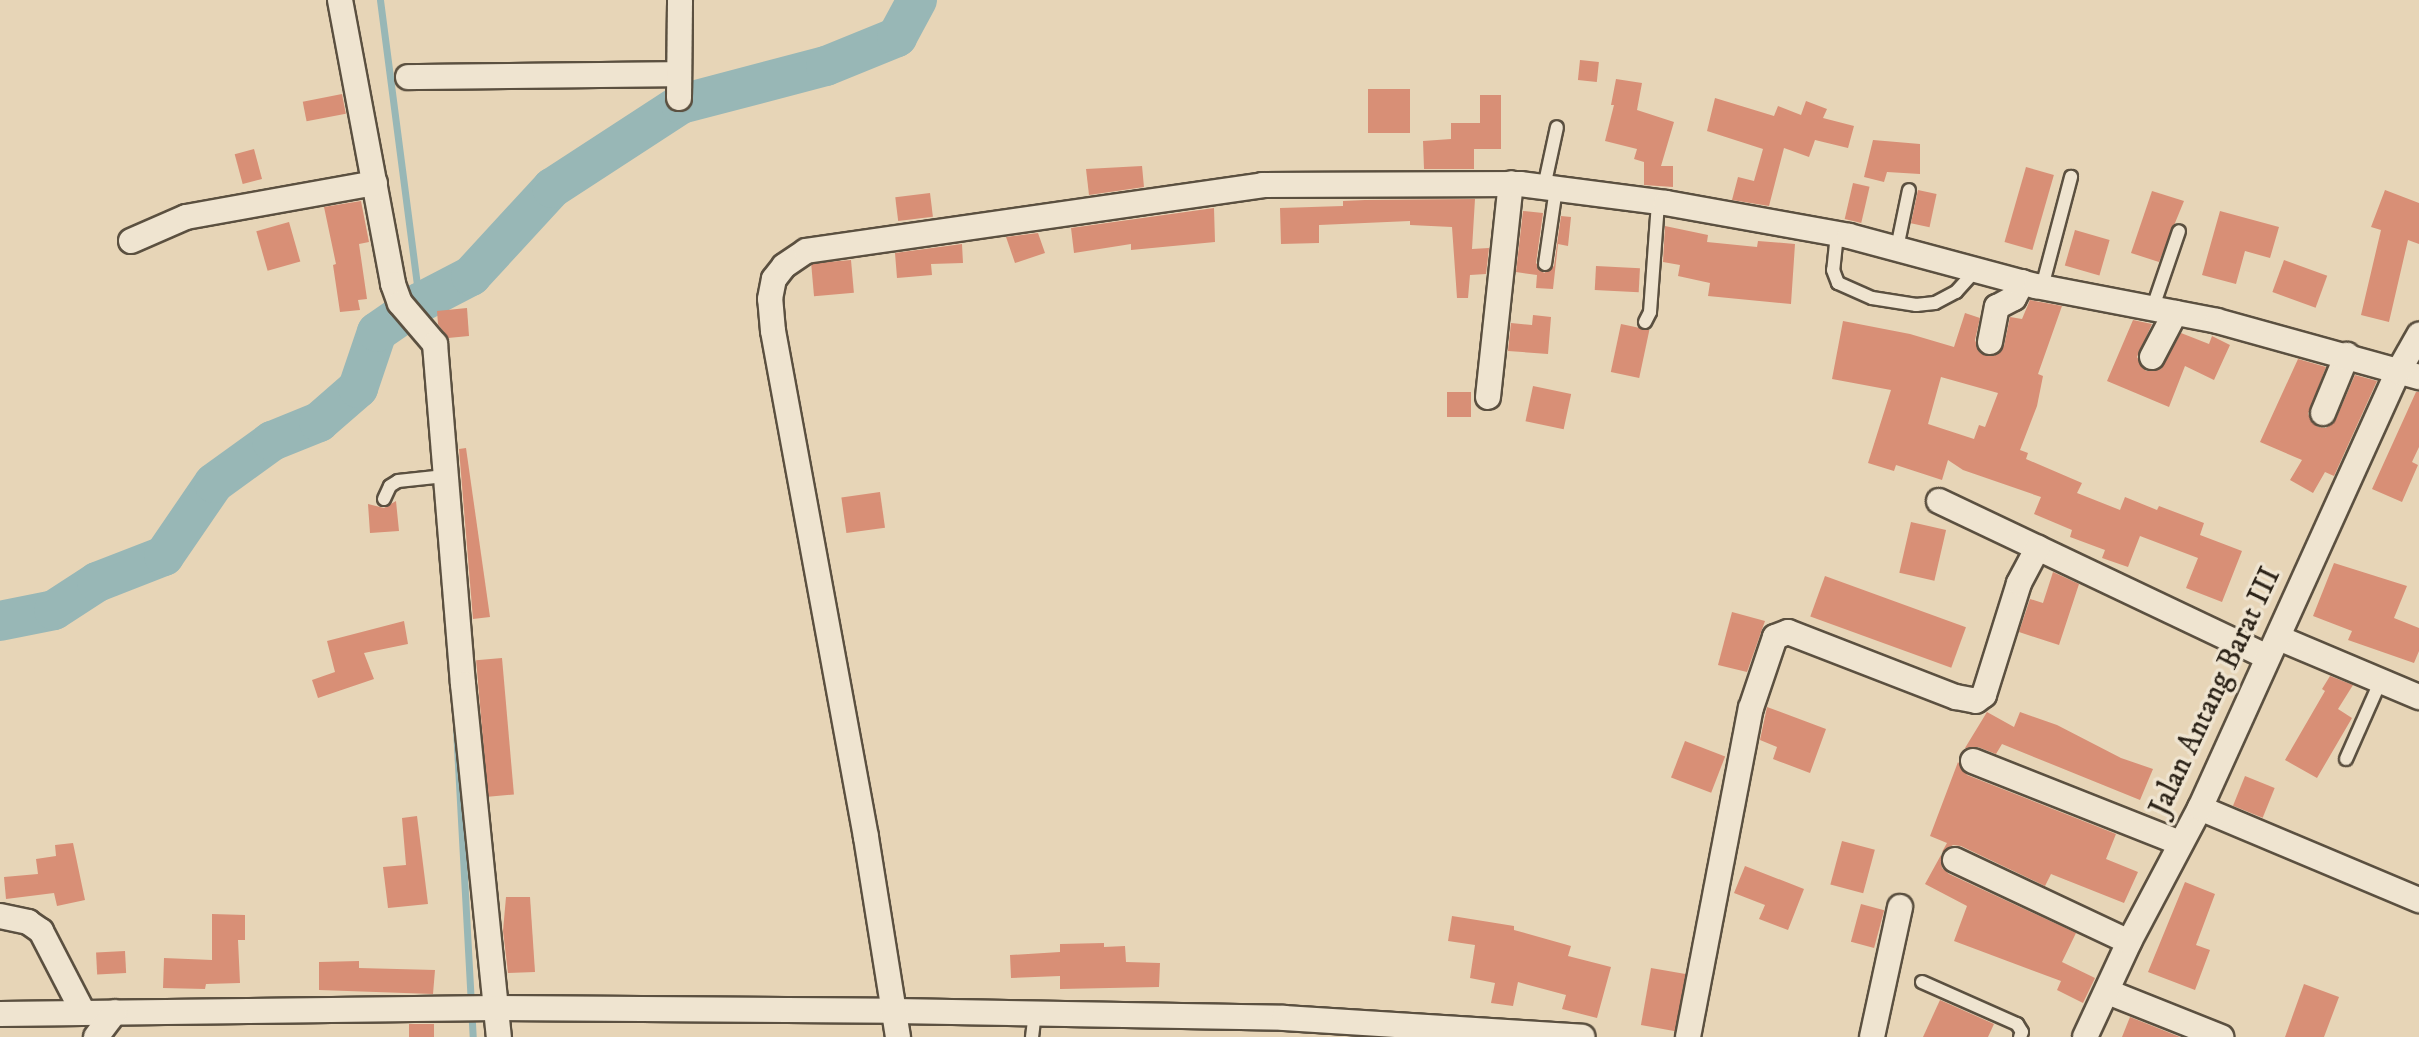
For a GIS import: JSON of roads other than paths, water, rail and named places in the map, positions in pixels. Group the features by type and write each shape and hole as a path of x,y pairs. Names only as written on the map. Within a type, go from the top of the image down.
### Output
{"street":[{"path":"340,0 393,284 400,303 435,344 481,1008 499,1037"},
{"path":"408,77 679,86 680,0"},
{"path":"131,241 186,217 375,183"},
{"path":"1488,397 1511,183"},
{"path":"898,1037 773,331 771,288 784,266 806,251 1262,185 1511,183 1658,202 1837,234 2032,285 2164,310 2347,355 2409,374"},
{"path":"1990,342 1997,307 2032,285"},
{"path":"2152,357 2164,310"},
{"name":"Jalan Antang Barat III","path":"2085,1037 2129,942 2200,808 2273,647 2409,374 2419,335"},
{"path":"2323,413 2347,355"},
{"path":"1939,501 2038,548 2273,647 2381,680 2419,697"},
{"path":"1688,1037 1751,708 1775,637 1788,632 1976,701 1984,695 2019,583 2038,548"},
{"path":"1973,761 2180,843"},
{"path":"2200,808 2419,900"},
{"path":"1955,860 2129,942"},
{"path":"1872,1037 1900,907"},
{"path":"0,916 28,922 41,931 83,1012"},
{"path":"2108,992 2221,1037"},
{"path":"0,1014 481,1008 895,1011 1034,1026 1374,1022 1579,1037"},
{"path":"96,1037 115,1012"}],"lane":[{"path":"1545,264 1557,127"},
{"path":"2032,285 2071,177"},
{"path":"1897,248 1909,190"},
{"path":"1645,322 1651,303 1658,202"},
{"path":"2164,310 2179,231"},
{"path":"1837,234 1833,270 1838,283 1872,298 1916,305 1935,303 1956,292 1977,270"},
{"path":"384,499 390,486 398,481 445,476"},
{"path":"2346,759 2381,680"},
{"path":"1922,982 2017,1024 2021,1027 2020,1037"}],"waterway":[{"path":"380,0 421,317"},
{"path":"0,621 54,610 97,582 164,556 214,483 272,441 319,422 358,388 377,332 419,303 471,276 552,188 681,104 826,66 897,37 917,0"},
{"path":"456,728 473,1037"}]}
